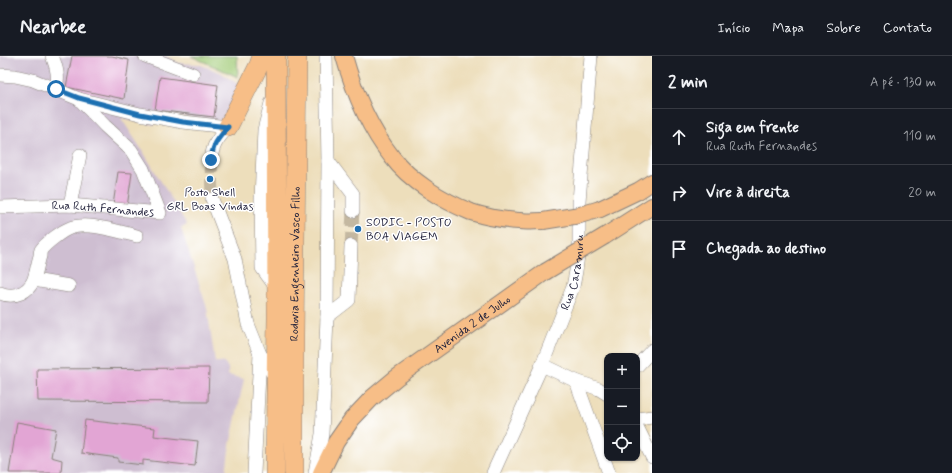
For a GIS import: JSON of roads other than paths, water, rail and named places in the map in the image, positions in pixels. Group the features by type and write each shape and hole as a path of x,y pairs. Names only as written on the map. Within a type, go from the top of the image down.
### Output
{"highway":[{"path":"228,127 262,56"},
{"name":"Rodovia Engenheiro Vasco Filho","path":"275,473 276,56"},
{"name":"Rodovia Engenheiro Vasco Filho","path":"294,473 297,56"}],"main road":[{"path":"344,56 354,87 366,115 380,141 392,158 406,174 429,190 449,202 472,212 495,218 543,222 580,215 600,209 638,191 652,182"},
{"name":"Avenida 2 de Julho","path":"322,473 336,442 352,418 372,398 402,374 545,272 652,206"}],"street":[{"path":"52,56 58,76 56,89"},
{"path":"145,56 193,74"},
{"path":"315,473 322,434 326,367 328,161 326,56"},
{"name":"Rua Caramuru","path":"493,473 542,365 573,287 578,247 579,201 590,56"},
{"name":"Rua Ruth Fernandes","path":"0,74 33,80 79,98 140,114 183,122 228,127"},
{"name":"Rua Ruth Fernandes","path":"0,207 70,205 160,213 143,169 131,150 105,126 79,98"},
{"path":"211,160 212,150 216,141 228,127"},
{"path":"70,205 80,155"},
{"path":"328,161 353,194 353,211"},
{"path":"212,199 235,259 248,324 260,354 276,379"},
{"path":"0,293 7,296 19,294 29,288 34,280 41,250 56,236 71,227 85,225 137,236"},
{"path":"327,317 350,300 352,246"},
{"path":"34,280 69,286"},
{"path":"640,363 652,350"},
{"path":"254,473 260,354"},
{"path":"542,365 604,392"},
{"path":"576,381 609,473"},
{"path":"640,419 652,417"},
{"path":"640,433 652,458"}],"tunnel":[{"path":"211,160 212,199"},
{"path":"351,246 353,211"}],"place":[{"name":"Posto Shell GRL Boas Vindas","path":"210,179"},
{"name":"SODIC - POSTO BOA VIAGEM","path":"358,229"}]}
